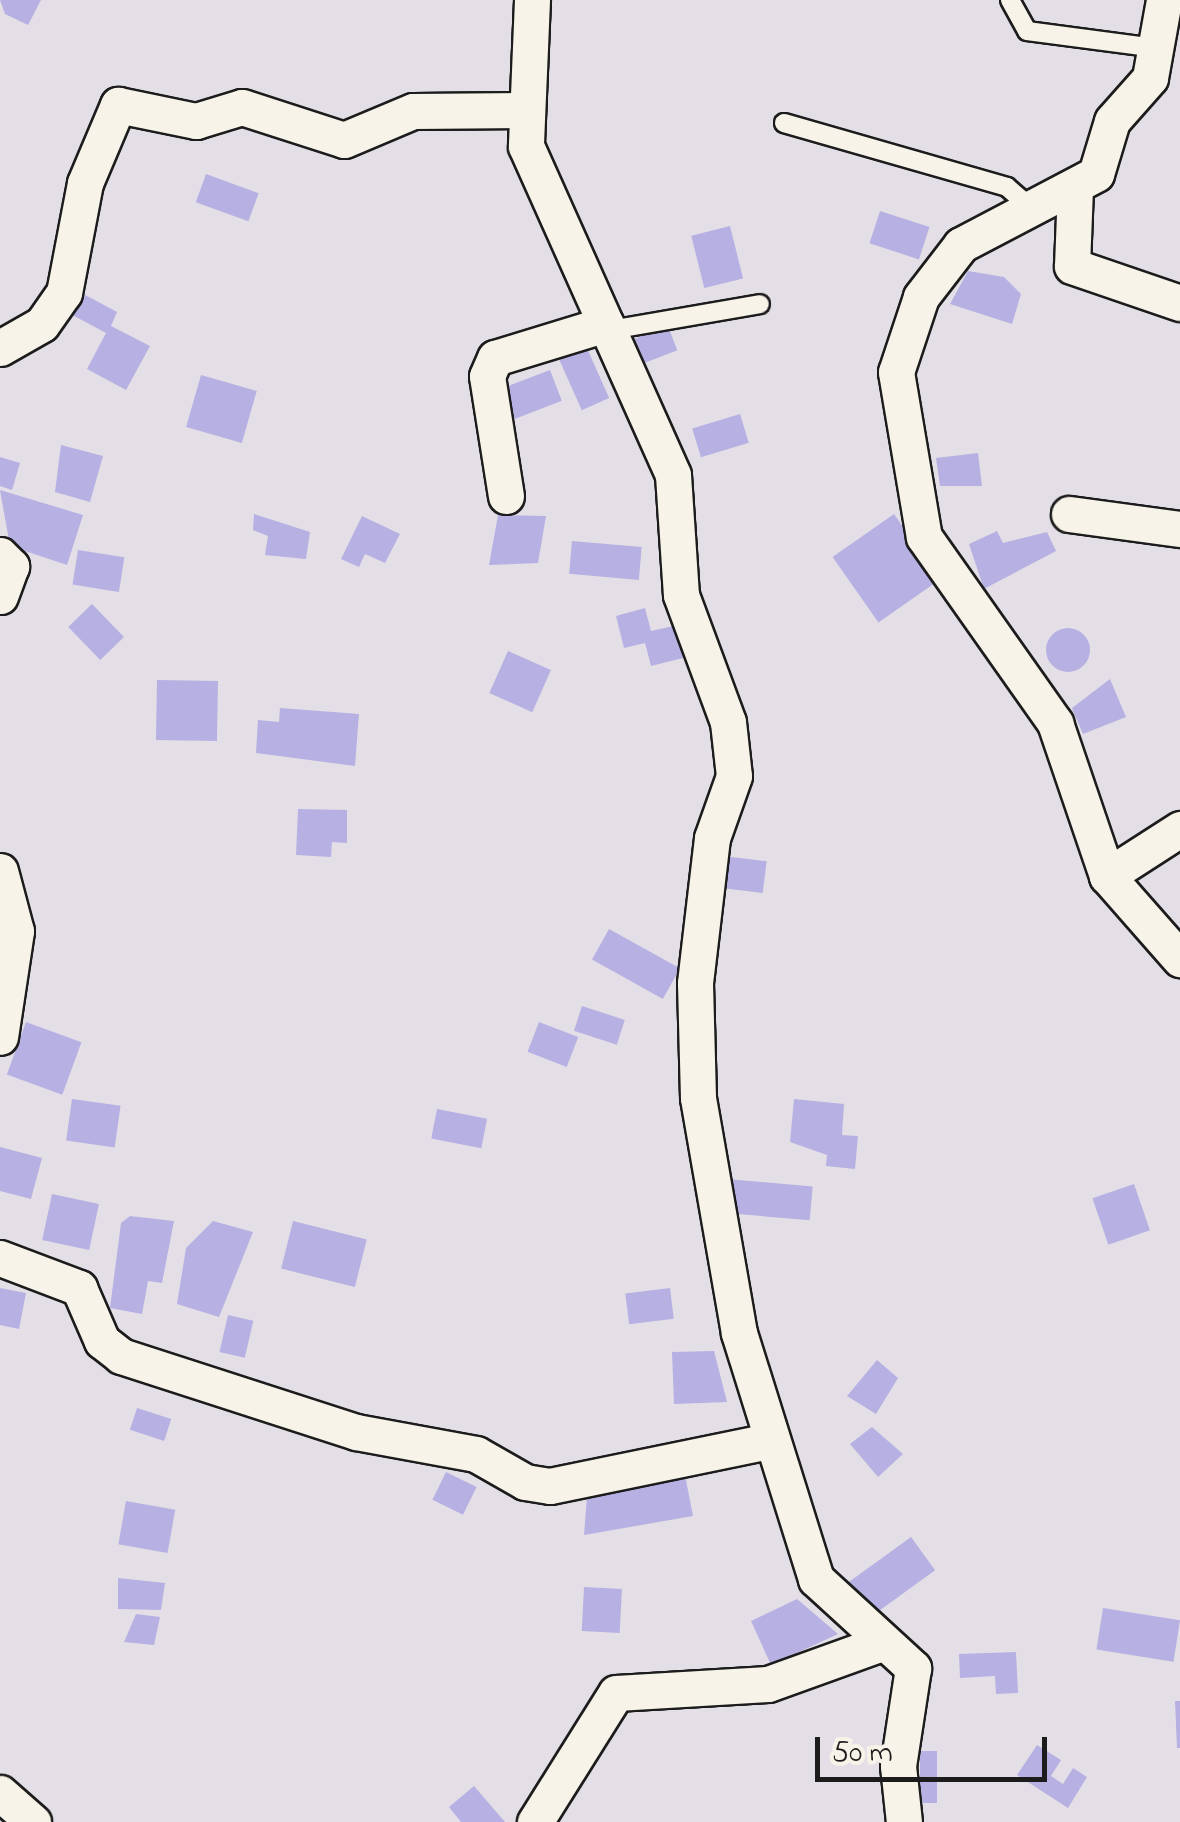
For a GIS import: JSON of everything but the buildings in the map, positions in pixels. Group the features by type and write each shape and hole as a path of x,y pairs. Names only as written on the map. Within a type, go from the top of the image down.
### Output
{"street":[{"path":"532,0 525,110 549,212 608,327 673,474 681,596 728,722 734,776 712,838 695,983 698,1098 739,1333 769,1442 816,1579 879,1644 913,1668 898,1766 904,1822"},
{"path":"1164,0 1157,48 1144,90 1112,121 1096,174 1076,188 1030,207 961,245 936,275 900,343 897,395 924,537 1056,722 1107,876 1180,959"},
{"path":"0,348 42,324 64,294 85,183 118,105 196,120 242,107 344,140 413,110 525,110"},
{"path":"1076,188 1072,266 1180,303"},
{"path":"506,496 487,376 496,358 608,327"},
{"path":"1069,514 1180,529"},
{"path":"0,556 11,566 0,596"},
{"path":"1107,876 1180,830"},
{"path":"0,871 16,931 0,1037"},
{"path":"0,1258 65,1277 120,1356 356,1432 476,1454 525,1482 550,1486 769,1442"},
{"path":"535,1822 616,1692 768,1684 879,1644"},
{"path":"0,1793 33,1822"}],"lane":[{"path":"1010,0 1027,30 1157,48"},
{"path":"784,123 1007,186 1030,207"},
{"path":"608,327 760,304"}]}
